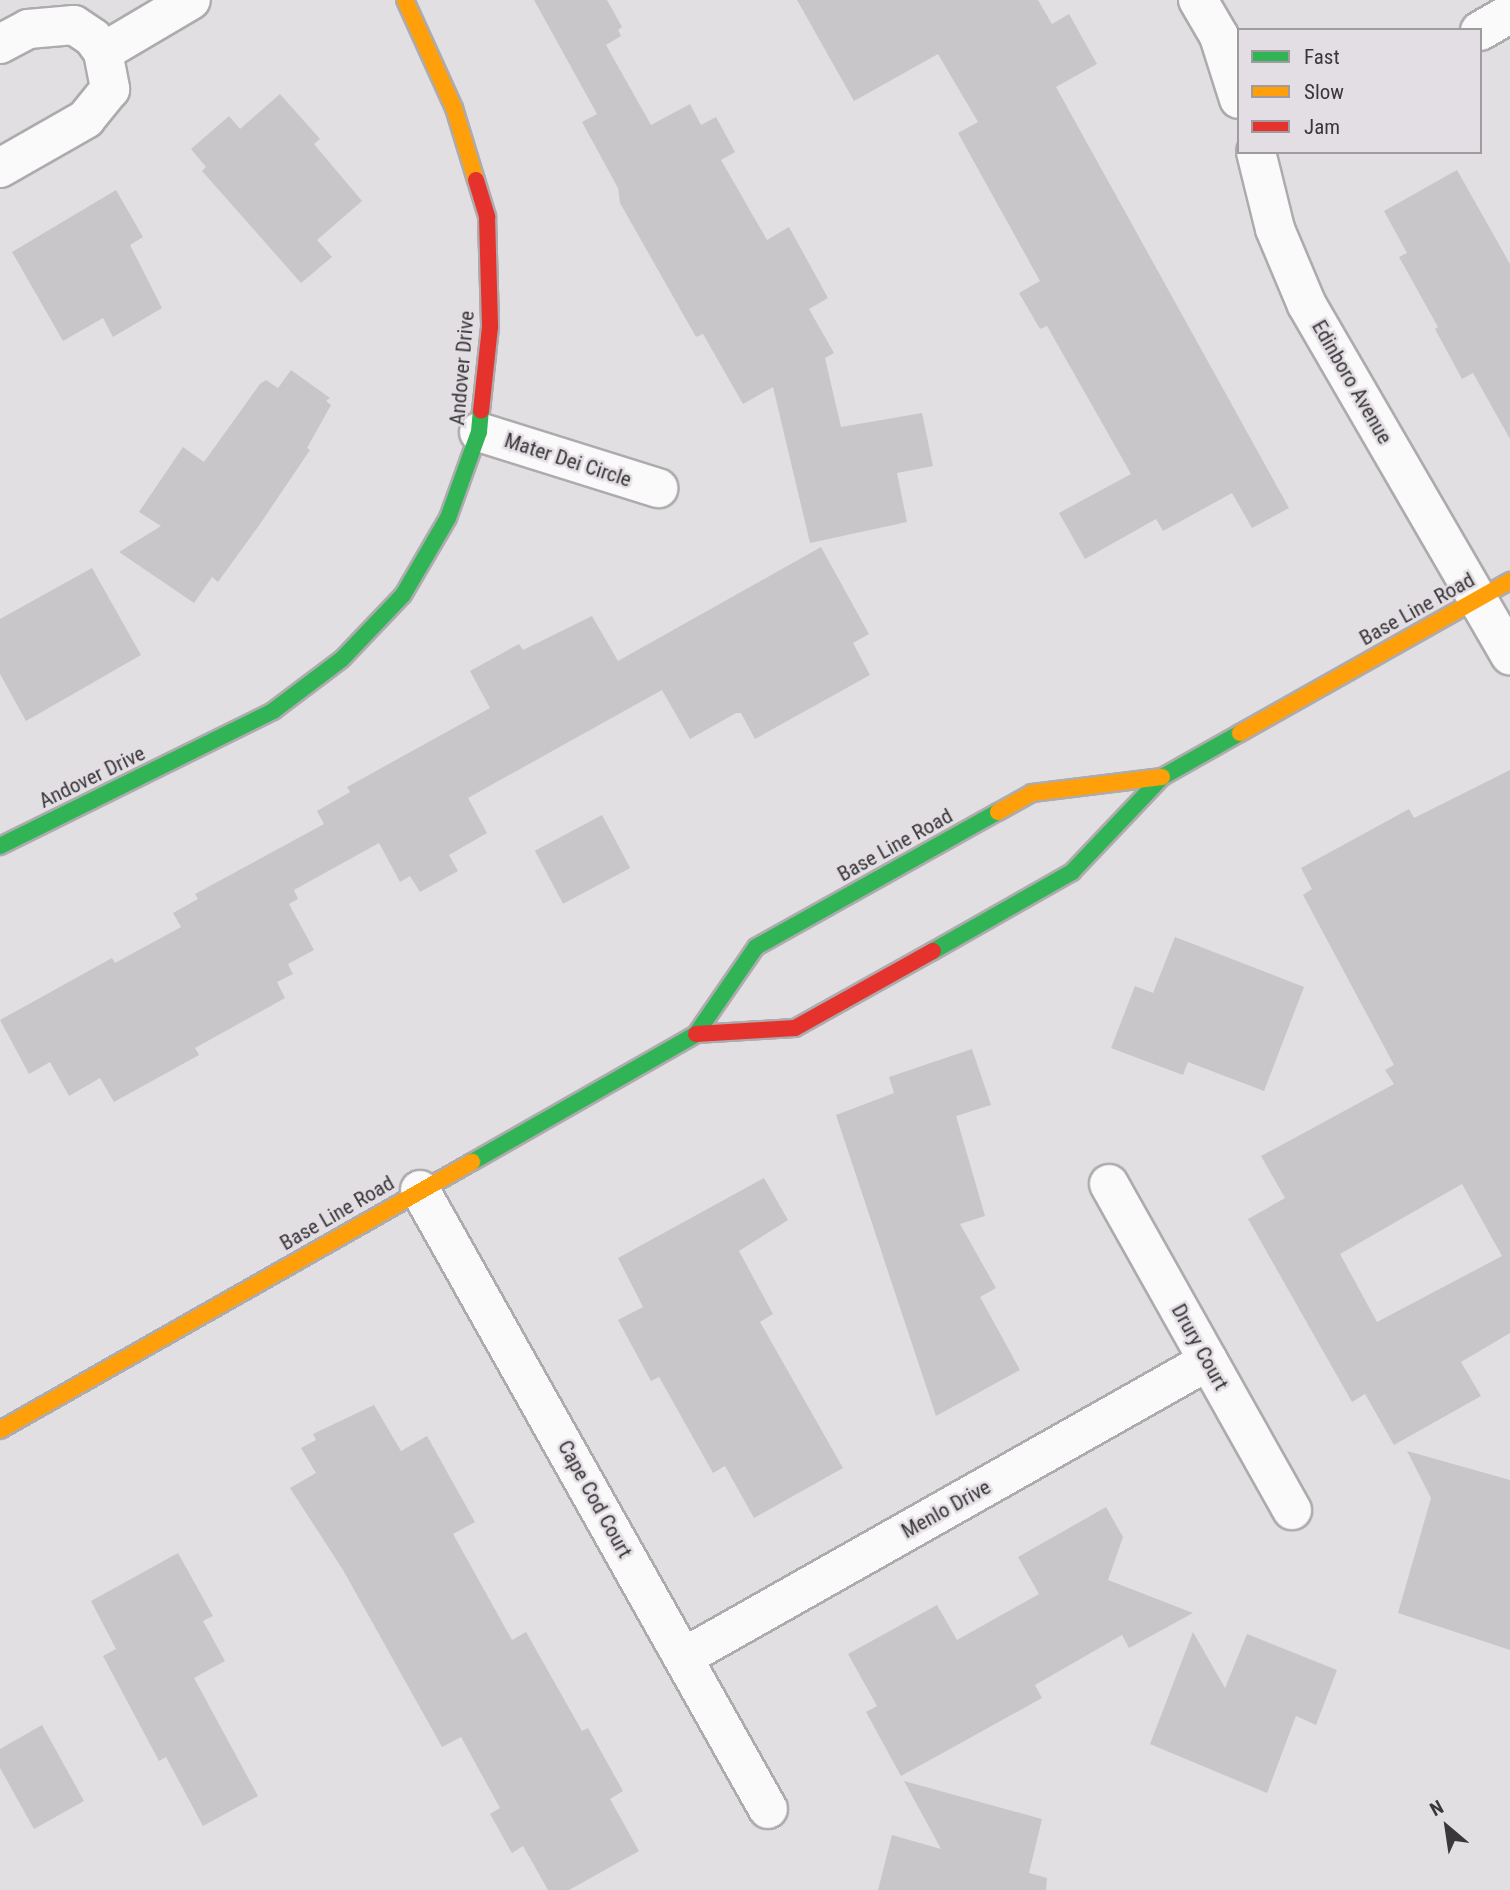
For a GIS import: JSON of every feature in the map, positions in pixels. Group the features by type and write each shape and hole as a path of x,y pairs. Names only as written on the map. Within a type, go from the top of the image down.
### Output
{"main road":[{"name":"Andover Drive","path":"0,846 274,711 342,659 403,595 448,518 479,432 490,327 487,217 454,108 405,0"},
{"name":"Base Line Road","path":"696,1034 795,1028 1072,872 1162,777 1494,589"},
{"name":"Base Line Road","path":"0,1430 696,1034 756,947 1031,793 1162,777"}],"street":[{"path":"103,52 191,0"},
{"path":"1198,0 1219,36 1237,93"},
{"path":"1482,30 1510,14"},
{"path":"0,44 28,29 74,25 93,37 103,52 110,89 86,119 0,168"},
{"name":"Edinboro Avenue","path":"1257,154 1275,229 1307,305 1494,589 1510,655"},
{"name":"Mater Dei Circle","path":"479,432 658,488"},
{"name":"Drury Court","path":"1109,1184 1292,1510"},
{"name":"Cape Cod Court","path":"421,1190 768,1810"},
{"name":"Menlo Drive","path":"684,1657 1208,1361"}],"building":[{"path":"534,0 607,0 622,27 618,30 621,36 606,45 651,125 690,104 701,125 716,117 735,152 721,160 767,240 789,227 828,298 809,309 834,353 825,358 841,427 922,413 933,466 897,473 907,522 810,543 773,387 743,404 703,334 696,337 620,203 618,188 582,122 597,114"},
{"path":"797,0 1038,0 1052,24 1069,14 1097,64 1056,87 1289,508 1252,528 1232,493 1163,531 1156,519 1085,559 1059,513 1131,474 1047,326 1040,329 1019,293 1040,281 958,133 978,122 938,54 854,101"},
{"path":"280,94 320,139 314,144 362,201 317,240 332,257 301,283 202,171 206,167 191,149 229,116 240,129"},
{"path":"1457,170 1510,264 1510,439 1473,373 1462,379 1435,329 1438,327 1399,257 1407,253 1384,211"},
{"path":"116,190 143,237 130,245 162,308 113,337 103,318 63,341 12,252"},
{"path":"291,370 330,398 326,401 331,405 307,448 310,450 260,524 218,582 212,577 194,603 119,552 161,526 139,512 183,447 204,462 260,384 266,380 278,388"},
{"path":"821,547 869,634 853,643 870,675 755,739 741,713 736,713 690,739 662,690 468,798 487,833 449,855 458,871 420,892 410,876 400,882 379,843 294,890 298,899 289,904 314,950 288,964 293,974 277,982 285,998 195,1048 199,1055 114,1102 100,1078 69,1096 50,1062 29,1074 0,1020 112,958 115,963 181,927 173,913 198,899 195,894 324,824 317,811 350,792 347,787 490,708 470,671 519,644 523,650 592,616 618,661"},
{"path":"92,568 141,655 26,721 0,674 0,619"},
{"path":"1510,770 1510,1333 1461,1362 1481,1396 1394,1445 1365,1394 1352,1402 1248,1219 1285,1198 1261,1156 1394,1084 1385,1070 1394,1065 1303,895 1312,889 1301,868 1409,809 1414,818","holes":["1462,1184 1502,1256 1377,1322 1340,1254"]},
{"path":"602,815 630,868 563,904 535,851"},
{"path":"1175,937 1304,987 1264,1091 1188,1062 1183,1075 1111,1048 1135,986 1153,993"},
{"path":"972,1049 991,1105 956,1116 985,1216 960,1224 996,1288 980,1297 1020,1370 936,1416 836,1115 894,1093 889,1077"},
{"path":"764,1178 788,1220 739,1251 773,1314 760,1322 843,1468 754,1518 725,1466 713,1473 659,1377 651,1381 618,1320 643,1307 618,1258"},
{"path":"374,1405 401,1451 427,1436 475,1522 453,1534 512,1640 526,1632 582,1731 588,1728 623,1791 610,1799 639,1851 569,1890 548,1890 523,1846 512,1853 490,1814 500,1808 461,1737 442,1747 343,1570 290,1488 316,1473 301,1448 316,1440 313,1434"},
{"path":"1407,1451 1510,1480 1510,1650 1398,1613 1431,1498"},
{"path":"1106,1507 1123,1537 1108,1580 1193,1613 1129,1648 1122,1635 1035,1685 1042,1698 901,1776 866,1712 877,1706 848,1654 937,1605 957,1640 1039,1594 1018,1557"},
{"path":"178,1553 213,1616 203,1621 225,1661 194,1678 258,1796 203,1826 166,1757 159,1761 103,1656 116,1649 91,1601"},
{"path":"1193,1632 1225,1688 1247,1634 1337,1670 1316,1725 1296,1716 1267,1793 1150,1744"},
{"path":"42,1725 84,1801 34,1829 0,1768 0,1749"},
{"path":"904,1781 1042,1819 1029,1873 1047,1878 1046,1890 878,1890 892,1835 941,1849"}],"traffic: fast":[{"path":"0,846 273,711 342,659 403,595 448,518 479,432 481,411"},
{"path":"933,951 1072,872 1162,777 1240,733"},
{"path":"472,1162 696,1034 756,947 998,812"}],"traffic: slow":[{"path":"405,0 454,108 476,180"},
{"path":"1240,733 1510,581"},
{"path":"998,812 1032,793 1162,777"},
{"path":"0,1430 472,1162"}],"traffic: jam":[{"path":"476,180 487,217 490,327 481,411"},
{"path":"696,1034 795,1028 933,951"}]}
